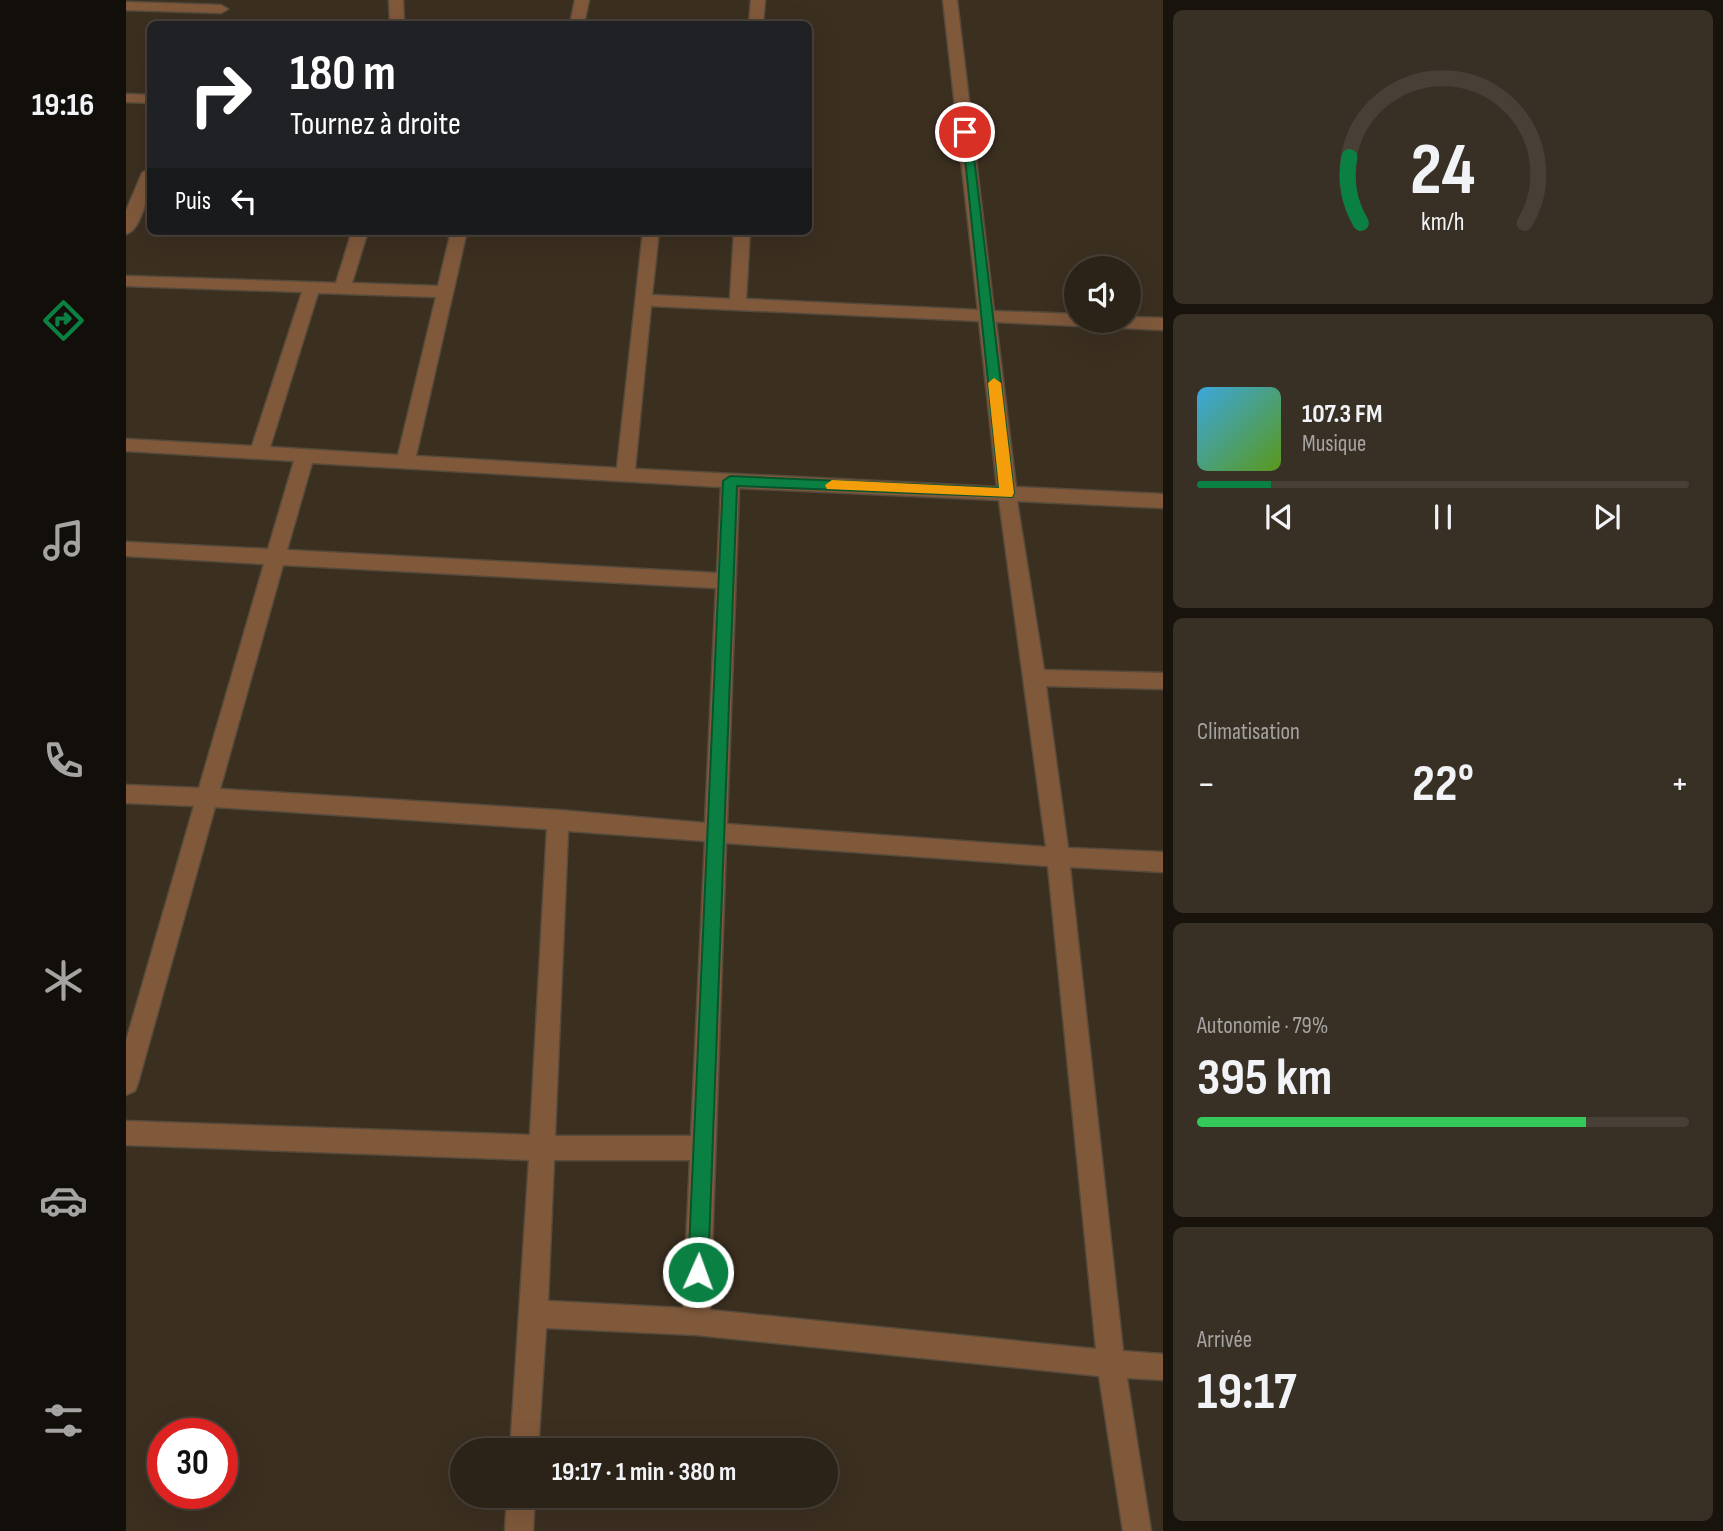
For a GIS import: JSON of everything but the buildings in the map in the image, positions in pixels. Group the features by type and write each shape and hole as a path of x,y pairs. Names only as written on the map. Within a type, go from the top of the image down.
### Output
{"street":[{"path":"396,0 397,21"},
{"path":"578,21 582,0"},
{"path":"756,21 758,0"},
{"path":"950,0 1007,493 1035,678 1058,858 1111,1364 1137,1531"},
{"path":"126,6 223,5"},
{"path":"126,98 147,99"},
{"path":"126,229 147,180"},
{"path":"342,289 359,235"},
{"path":"406,460 458,235"},
{"path":"625,474 651,235"},
{"path":"738,303 742,235"},
{"path":"126,281 444,292"},
{"path":"259,453 311,289"},
{"path":"644,300 1064,319"},
{"path":"1141,323 1163,324"},
{"path":"126,445 730,481 1163,501"},
{"path":"126,1083 305,454"},
{"path":"696,1322 730,481"},
{"path":"126,549 728,581"},
{"path":"1035,678 1163,681"},
{"path":"126,794 558,819 1058,858 1163,862"},
{"path":"525,1438 534,1314 558,819"},
{"path":"126,1133 540,1148 703,1148"},
{"path":"534,1314 696,1322 1163,1367"},
{"path":"519,1531 520,1508"}],"slow traffic":[{"path":"832,485 1007,493 994,383"}],"route":[{"path":"698,1272 730,481 1007,493 965,132"}]}
